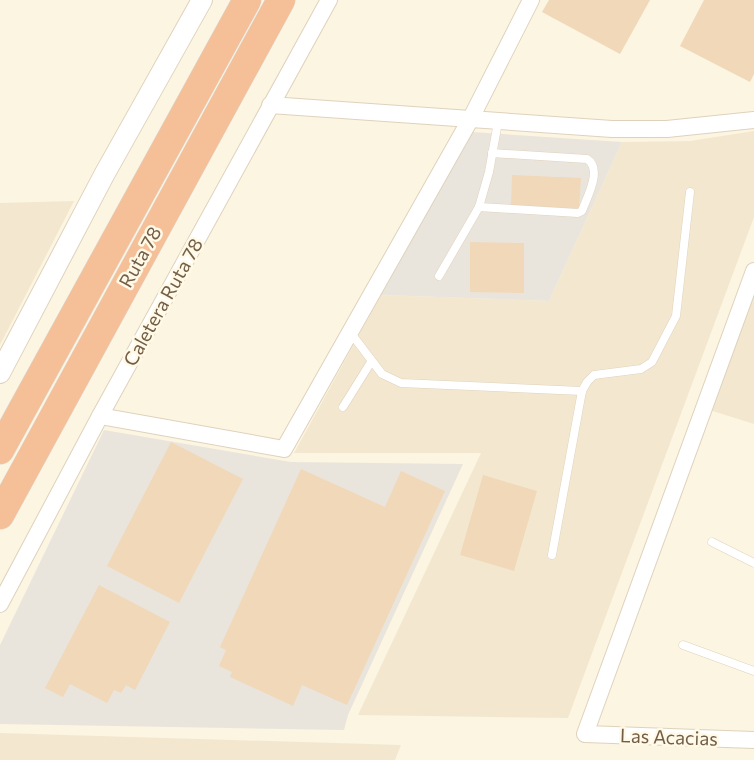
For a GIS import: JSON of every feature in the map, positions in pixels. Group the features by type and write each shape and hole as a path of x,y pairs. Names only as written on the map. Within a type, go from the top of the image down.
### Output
{"highway":[{"name":"Ruta 78","path":"0,450 247,0"},
{"name":"Ruta 78","path":"0,515 281,0"}],"street":[{"path":"0,373 104,175 202,0"},
{"name":"Caletera Ruta 78","path":"0,604 100,416 329,0"},
{"path":"100,416 284,449 470,120 531,0"},
{"path":"270,105 498,122 640,130 696,127 754,120"},
{"name":"Las Acacias","path":"754,271 585,734 754,740"}],"lane":[{"path":"439,276 479,207 498,122"},
{"path":"479,207 578,213 582,211 595,170 592,162 587,159 492,153"},
{"path":"552,555 582,391 586,382 594,375 641,369 652,362 676,316 690,192"},
{"path":"350,332 382,374 401,383 582,391"},
{"path":"343,407 371,362"},
{"path":"712,542 754,563"},
{"path":"683,645 754,671"}],"shaded area":[{"path":"754,131 754,217 568,718 358,715 481,453 294,453 381,295 549,301 622,142 690,141"},
{"path":"472,132 622,142 549,301 381,295"},
{"path":"74,201 0,345 0,203"},
{"path":"754,279 754,424 700,407"},
{"path":"104,430 291,462 463,464 348,715 344,730 0,724 0,645"},
{"path":"0,733 401,745 395,760 0,760"}],"building":[{"path":"549,0 650,0 620,54 542,12"},
{"path":"704,0 754,0 754,74 750,82 680,46"},
{"path":"512,175 581,178 579,209 511,206"},
{"path":"470,242 524,243 524,293 470,292"},
{"path":"171,442 243,479 179,603 107,566"},
{"path":"301,469 385,507 401,471 445,491 347,705 302,685 293,706 230,677 232,672 219,666 226,650 220,647"},
{"path":"483,475 537,491 514,571 460,555"},
{"path":"99,585 170,622 135,690 126,685 121,693 114,690 107,703 70,684 63,697 45,688"}]}
